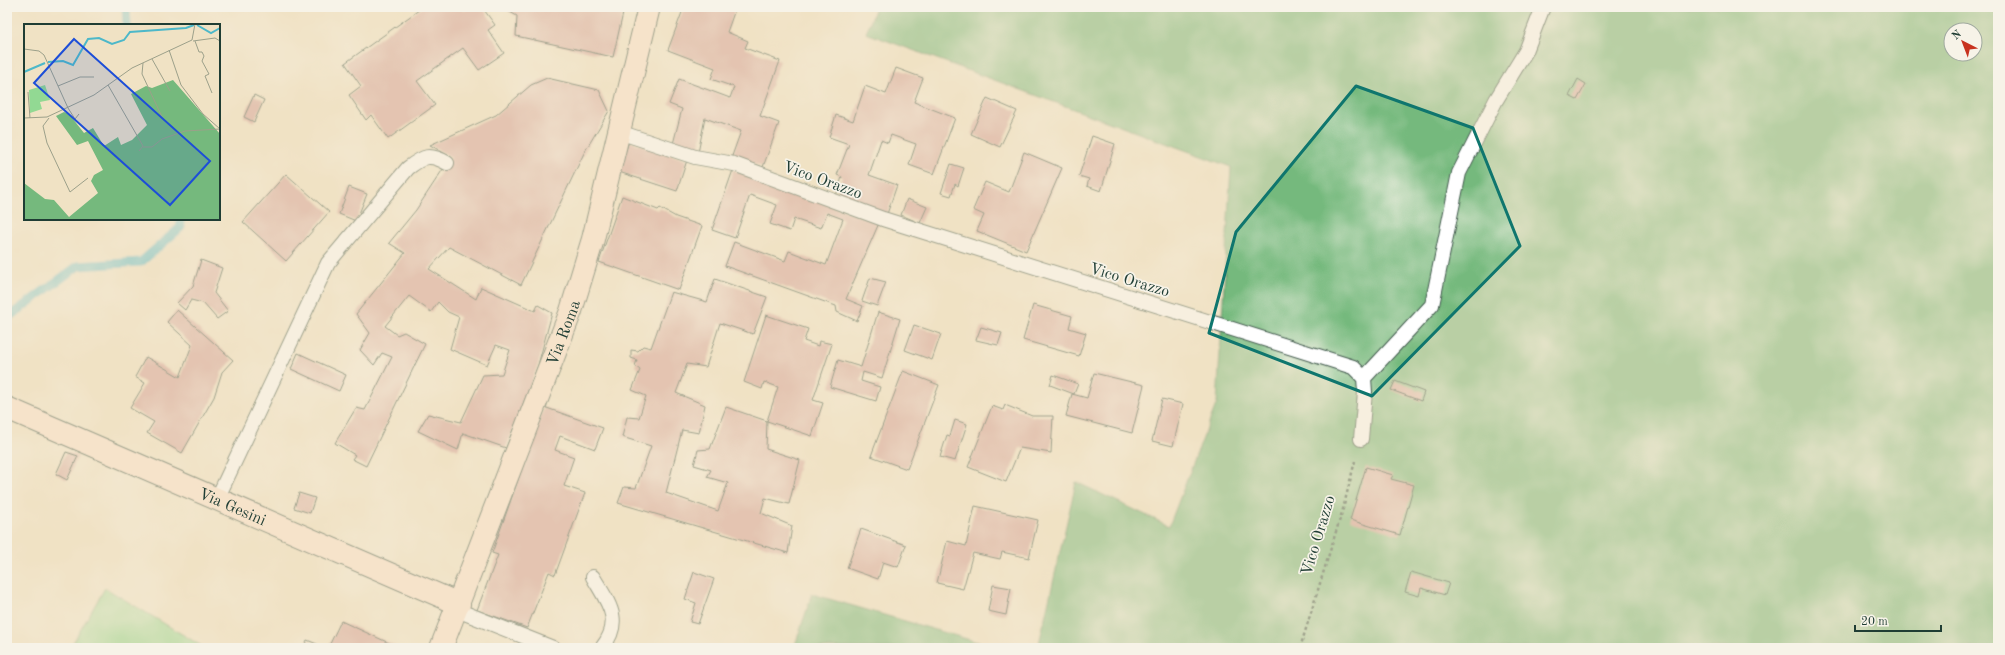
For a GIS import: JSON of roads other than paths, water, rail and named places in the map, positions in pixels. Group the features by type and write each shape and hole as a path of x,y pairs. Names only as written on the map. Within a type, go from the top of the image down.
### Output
{"street":[{"name":"Via Roma","path":"441,648 571,311 593,239 649,7"},
{"name":"Via Gesini","path":"7,408 60,429 458,607"}],"lane":[{"path":"1360,439 1365,392 1364,378 1432,305 1459,174 1496,100 1526,51 1543,7"},
{"name":"Vico Orazzo","path":"618,132 695,157 734,164 883,220 1353,367 1364,378"},
{"path":"217,499 328,263 408,168 420,159 435,156 447,163"},
{"path":"593,577 613,612 613,627 607,642 602,648"},
{"path":"458,607 553,648"}],"waterway":[{"path":"126,7 127,24"},
{"path":"7,318 78,266 141,262 181,227 180,220"}]}
